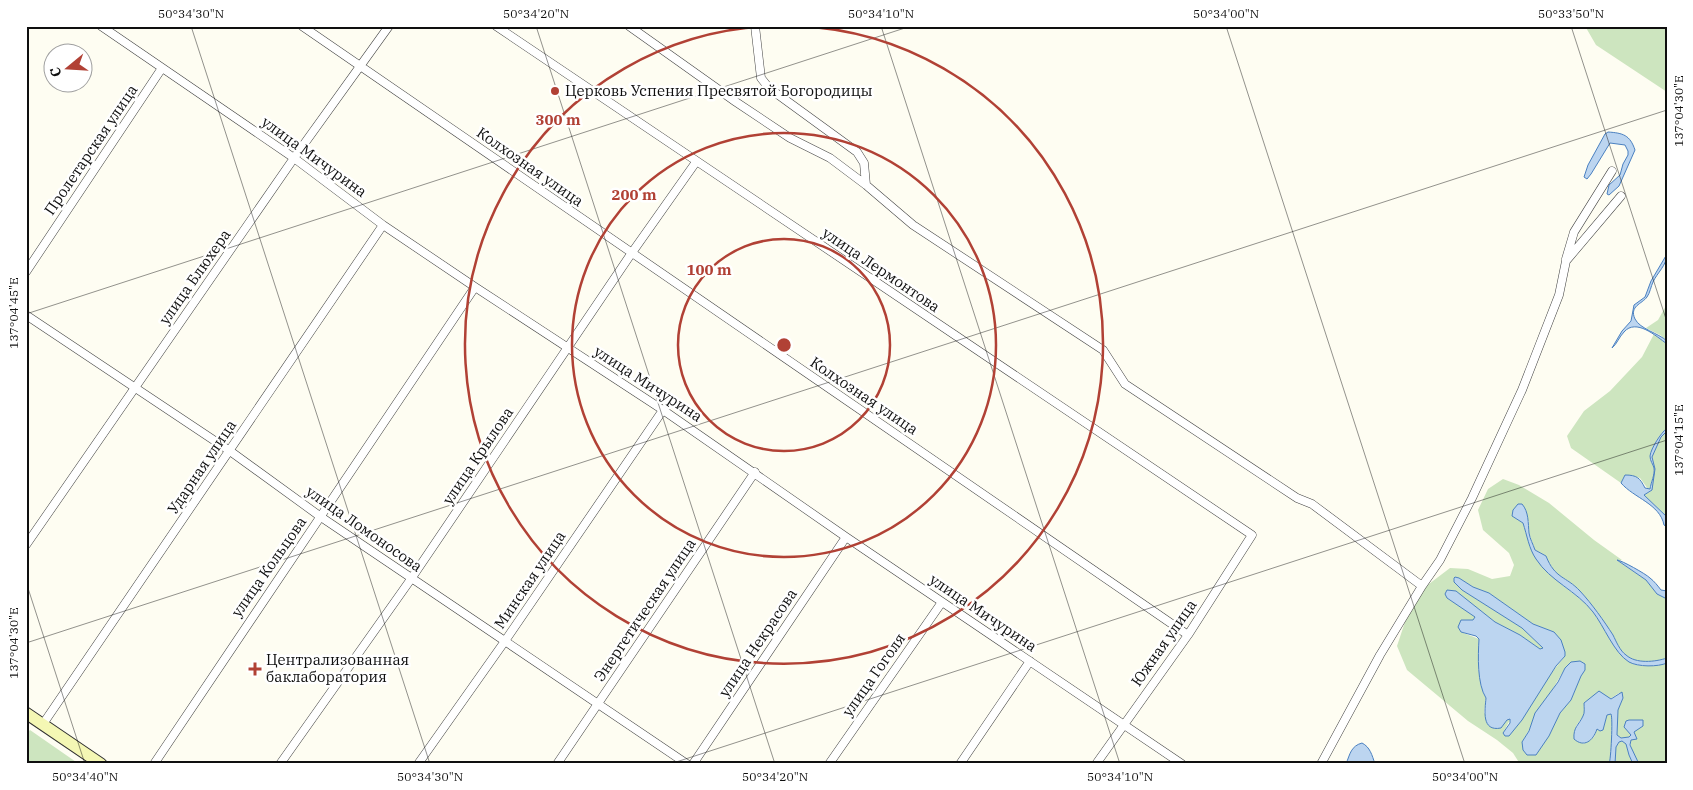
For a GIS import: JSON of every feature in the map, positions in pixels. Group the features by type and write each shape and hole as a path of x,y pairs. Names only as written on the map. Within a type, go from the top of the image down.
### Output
{"main road":[{"path":"26,713 101,764"}],"street":[{"name":"улица Мичурина","path":"101,26 294,158 383,225 755,472 846,537 1182,764"},
{"name":"Колхозная улица","path":"302,26 1188,636"},
{"name":"улица Блюхера","path":"26,545 294,158 389,26"},
{"name":"улица Лермонтова","path":"496,26 1252,535"},
{"path":"629,26 790,138 830,158 866,185 913,225 1103,350 1125,384 1297,498 1312,504 1422,586"},
{"path":"755,26 761,78 769,88 856,152 864,163 866,185"},
{"name":"Пролетарская улица","path":"26,272 162,68"},
{"name":"улица Крылова","path":"280,764 412,579 631,254 696,162"},
{"path":"1321,764 1380,655 1440,560 1472,498 1522,390 1558,295 1574,232 1612,172"},
{"path":"1566,261 1621,196"},
{"name":"Ударная улица","path":"42,724 383,225"},
{"name":"улица Кольцова","path":"154,764 240,633 321,517 475,287"},
{"name":"улица Ломоносова","path":"26,315 230,451 321,517 687,764"},
{"name":"Минская улица","path":"418,764 505,641 663,410"},
{"name":"Энергетическая улица","path":"557,764 755,472"},
{"name":"Южная улица","path":"1096,764 1188,636 1252,535"},
{"name":"улица Некрасова","path":"693,764 846,537"},
{"name":"улица Гоголя","path":"829,764 942,602"},
{"path":"960,764 1030,661"}],"green space":[{"path":"1585,26 1667,26 1667,92 1596,45"},
{"path":"1667,304 1667,341 1646,328 1658,320"},
{"path":"1654,334 1667,344 1667,428 1662,433 1651,453 1650,458 1654,471 1650,489 1648,489 1640,478 1625,475 1621,483 1571,448 1567,436 1584,411 1610,391 1642,357"},
{"path":"1667,431 1667,517 1644,495 1650,492 1655,469 1651,457 1661,437"},
{"path":"1503,479 1519,485 1549,503 1622,560 1618,561 1646,580 1657,594 1667,599 1667,658 1646,661 1630,658 1618,646 1606,624 1584,596 1575,586 1553,569 1546,556 1535,550 1529,533 1529,521 1512,516 1523,523 1533,550 1545,569 1588,606 1616,648 1627,660 1640,666 1667,663 1667,764 1639,764 1632,751 1631,739 1635,729 1643,726 1629,720 1631,735 1621,738 1617,735 1618,710 1623,698 1619,693 1610,699 1584,703 1584,715 1576,726 1583,744 1594,737 1597,729 1603,730 1607,715 1611,714 1612,739 1609,764 1520,764 1513,753 1468,721 1407,670 1397,646 1405,622 1425,587 1450,568 1468,569 1492,579 1510,576 1514,565 1509,553 1483,530 1478,510 1488,489","holes":["1459,578 1473,587 1489,593 1533,624 1554,632 1565,656 1503,733 1511,718 1507,720 1484,713 1486,698 1480,678 1478,661 1479,639 1461,632 1476,617 1447,598 1456,591 1495,622 1520,635 1540,649 1543,648 1522,628 1462,590","1565,668 1585,670 1571,700 1560,713 1549,736 1522,742"]},
{"path":"30,730 79,764 26,764 26,734"},
{"path":"1622,741 1626,744 1633,764 1615,764 1616,747"}],"water":[{"path":"1608,132 1618,133 1628,138 1635,150 1619,186 1609,195 1607,194 1609,185 1620,175 1628,155 1625,145 1610,143 1591,174 1587,179 1584,177 1588,165 1605,134"},
{"path":"1667,254 1667,258 1648,295 1635,308 1634,315 1641,326 1663,338 1667,341 1667,344 1652,333 1634,327 1624,332 1612,348 1622,331 1631,321 1634,305 1645,297 1651,281"},
{"path":"1667,428 1652,457 1655,469 1652,490 1644,495 1667,517 1667,527 1652,506 1621,483 1625,475 1635,476 1640,479 1645,488 1650,489 1654,471 1650,458 1651,453 1662,433"},
{"path":"1518,504 1522,504 1526,510 1529,535 1535,550 1546,556 1553,569 1575,586 1584,596 1606,624 1624,653 1630,658 1640,661 1667,658 1667,663 1643,666 1633,664 1624,658 1587,605 1549,574 1536,559 1523,523 1512,516 1513,510"},
{"path":"1617,560 1644,574 1661,590 1667,591 1667,599 1657,594 1646,580"},
{"path":"1455,577 1489,593 1533,624 1554,632 1561,640 1565,656 1556,666 1522,720 1509,736 1505,736 1503,733 1510,723 1510,719 1501,728 1490,727 1487,723 1485,714 1486,698 1481,685 1479,670 1479,639 1476,636 1461,632 1458,627 1461,620 1473,620 1475,617 1447,598 1445,594 1447,590 1456,591 1495,622 1520,635 1540,649 1543,648 1522,628 1462,590 1454,582"},
{"path":"1580,661 1585,664 1585,670 1571,700 1560,713 1549,736 1536,755 1527,755 1523,750 1522,742 1529,731 1535,713 1558,682 1565,668 1571,662"},
{"path":"1599,691 1611,699 1622,692 1623,698 1618,710 1617,735 1621,738 1631,735 1624,727 1626,721 1643,720 1643,726 1634,732 1637,739 1631,740 1630,745 1639,764 1633,764 1626,744 1622,741 1616,747 1615,764 1609,764 1611,714 1607,715 1603,730 1597,729 1591,740 1581,743 1574,739 1575,729 1584,715 1584,703"},
{"path":"1362,743 1369,749 1375,764 1346,764 1353,748"}],"place":[{"name":"Церковь Успения Пресвятой Богородицы","path":"555,91"},
{"name":"Централизованная баклаборатория","path":"255,669"}]}
